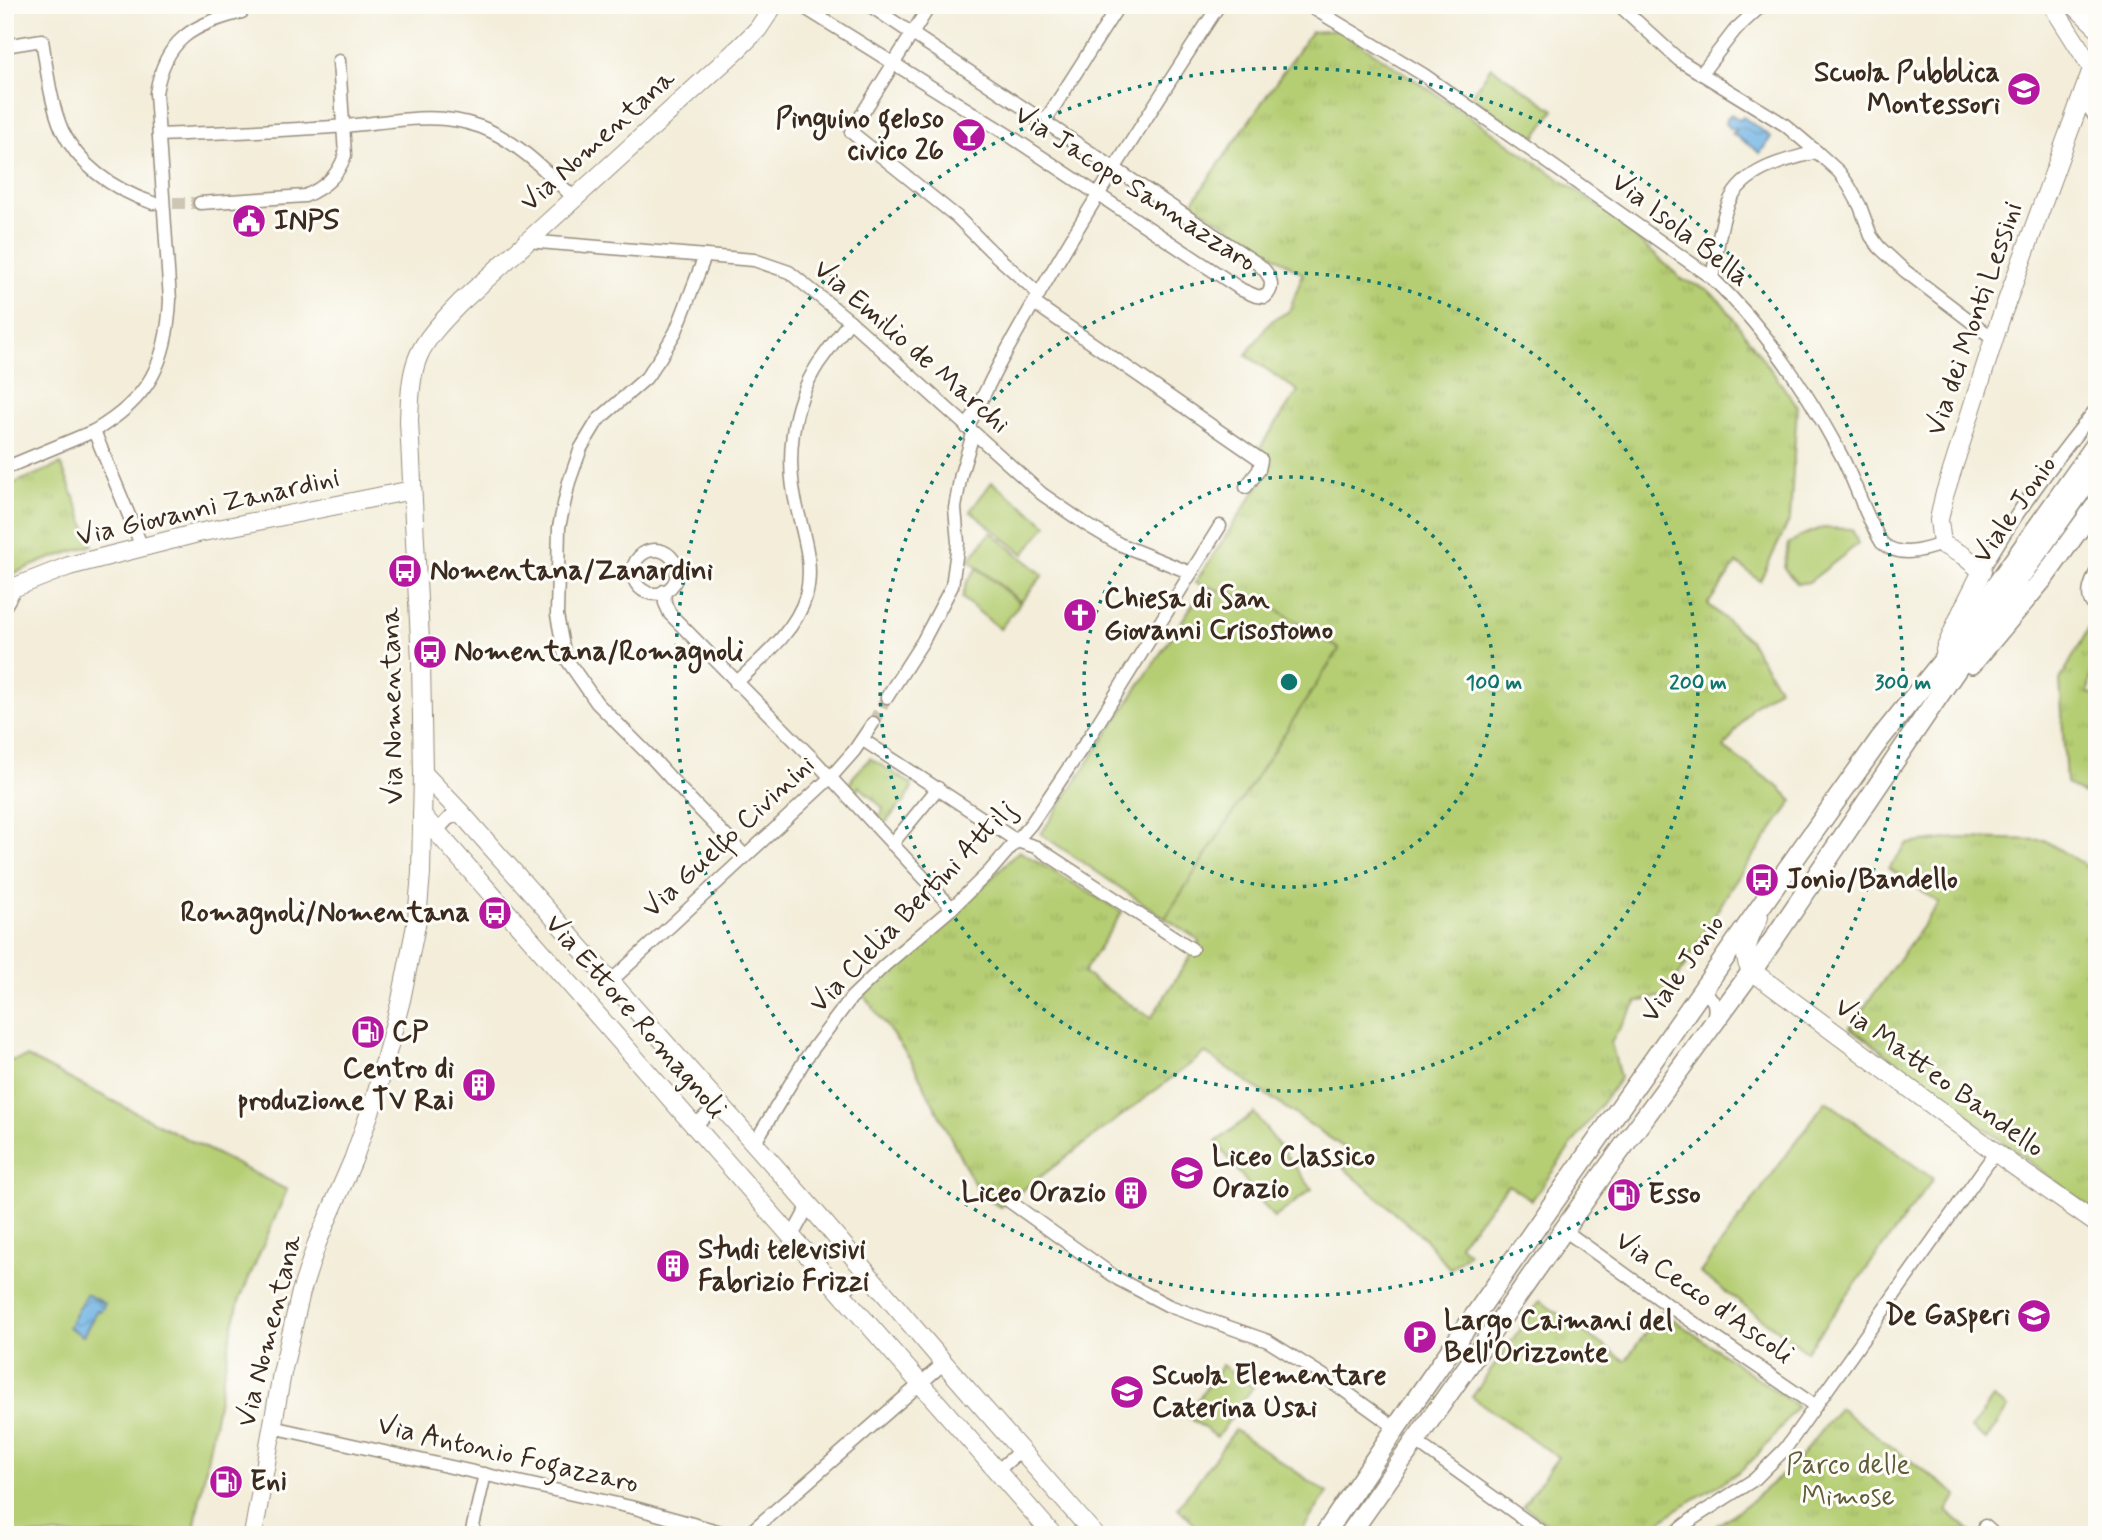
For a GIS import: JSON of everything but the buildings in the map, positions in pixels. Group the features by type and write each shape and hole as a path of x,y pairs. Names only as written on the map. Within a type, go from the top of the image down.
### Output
{"main road":[{"name":"Viale Jonio","path":"1324,1535 1768,896 1880,739 1941,663 2097,443"},
{"name":"Viale Jonio","path":"1349,1535 1564,1230 1752,971 1920,722 2097,468"},
{"path":"1920,722 2026,601 2097,504"}],"street":[{"name":"Via Nomentana","path":"253,1535 287,1351 308,1269 367,1124 383,1072 410,961 420,895 423,773 421,661 412,490 412,369 429,336 444,319 734,53 758,29 774,5"},
{"name":"Via Jacopo Sannazzaro","path":"800,5 1013,138 1242,290 1259,297 1265,297 1270,292 1269,275 1258,264 869,5"},
{"path":"930,5 851,132 957,218 1036,298 1261,460 1259,470 1246,487"},
{"path":"1045,121 1119,5"},
{"path":"887,697 923,641 952,586 958,543 955,508 961,474 970,431 993,376 1036,298 1219,5"},
{"name":"Via Isola Bella","path":"1308,5 1424,75 1712,278 1754,323 1807,398 1841,455 1882,543 1892,550 1904,552 1942,544"},
{"path":"1619,5 1670,53 1785,125 1817,152 1839,172 1849,186 1879,247 1905,271 1994,339"},
{"path":"1701,74 1735,30 1762,5"},
{"path":"2052,5 2095,73"},
{"path":"2074,5 2097,27"},
{"path":"5,468 94,431 113,420 131,405 150,381 161,359 169,327 170,300 156,93 159,73 176,44 195,28 214,19 242,12"},
{"path":"11,45 42,40 55,106 63,130 76,150 95,172 136,197 153,203"},
{"path":"200,203 305,196 330,181 341,169 345,155 339,61"},
{"name":"Via dei Monti Lessini","path":"1942,544 1939,520 1944,496 1994,339 2082,97 2095,73"},
{"path":"2082,97 2097,120"},
{"path":"159,135 344,126 428,117 472,124 498,135 574,198"},
{"path":"1712,278 1729,203 1737,189 1767,168 1817,152"},
{"name":"Via Emilio de Marchi","path":"527,241 754,260 789,272 850,321 1042,494 1128,549 1191,573"},
{"path":"705,256 676,331 660,358 646,379 598,420 581,448 569,482 559,527 557,615 565,657 597,703 745,856"},
{"path":"736,683 783,636 800,611 805,597 810,568 795,500 792,439 801,399 809,381 850,321"},
{"path":"1941,663 1954,626 1995,548 2097,408"},
{"path":"94,431 142,547"},
{"name":"Via Giovanni Zanardini","path":"5,606 11,588 69,566 262,519 412,490"},
{"name":"Via Clelia Bertini Attilj","path":"754,1143 806,1058 852,998 885,965 952,908 1031,824 1090,736 1220,526"},
{"path":"1942,544 1964,556 1982,571"},
{"path":"2095,607 2089,598 2097,570"},
{"path":"664,591 670,614 952,908"},
{"name":"Via Guelfo Civinini","path":"611,981 830,778 863,740 873,723"},
{"path":"863,740 1017,841 1036,847 1192,949"},
{"name":"Via Ettore Romagnoli","path":"423,773 809,1205 1095,1535"},
{"path":"892,844 939,788"},
{"path":"436,832 448,819 461,813"},
{"name":"Via Ettore Romagnoli","path":"422,816 1053,1535"},
{"path":"1752,971 1745,961 1746,952 1768,896"},
{"name":"Via Matteo Bandello","path":"1752,971 1995,1153 2097,1224"},
{"path":"1702,991 1712,997 1715,1004 1708,1032"},
{"path":"695,1125 719,1104"},
{"path":"1672,1535 1743,1488 1767,1469 1785,1449 1995,1153"},
{"path":"1009,1201 1118,1279 1169,1306 1276,1345 1396,1428"},
{"path":"792,1238 809,1205"},
{"name":"Via Cecco d'Ascoli","path":"1564,1230 1815,1406"},
{"path":"841,1294 866,1271"},
{"path":"747,1535 944,1363"},
{"name":"Via Antonio Fogazzaro","path":"272,1427 635,1508 732,1535"},
{"path":"1415,1441 1546,1535"},
{"path":"998,1470 1020,1451"},
{"path":"471,1535 485,1474"}],"green space":[{"path":"1340,30 1608,213 1683,280 1707,289 1723,304 1797,406 1790,519 1760,581 1737,563 1708,604 1749,640 1779,688 1752,707 1724,748 1780,788 1793,801 1734,883 1667,995 1637,1002 1611,1042 1620,1078 1532,1200 1508,1185 1459,1244 1469,1253 1450,1269 1424,1238 1337,1162 1346,1149 1205,1053 1000,1207 979,1193 911,1060 862,993 944,924 1019,851 1122,912 1083,973 1151,1018 1200,941 1165,918 1339,649 1273,607 1195,583 1267,473 1269,456 1259,449 1298,391 1246,355 1270,322 1289,311 1303,274 1192,203 1311,32"},
{"path":"1491,67 1554,110 1533,140 1471,97"},
{"path":"61,464 93,545 5,577 5,487"},
{"path":"992,482 1047,525 1024,554 970,511"},
{"path":"1822,528 1852,529 1858,544 1809,582 1797,584 1784,568 1788,544"},
{"path":"991,532 1043,575 1021,602 969,560"},
{"path":"977,568 1020,603 1000,629 962,598 967,582"},
{"path":"1205,586 1273,607 1339,649 1165,918 1041,834"},
{"path":"2089,628 2097,629 2088,693 2097,695 2097,802 2066,783 2060,680"},
{"path":"870,758 911,784 912,788 904,803 886,822 880,818 883,808 859,786 855,793 848,787"},
{"path":"1956,838 2044,840 2097,873 2097,1213 1850,1027 1939,903 1889,868 1907,844"},
{"path":"27,1057 287,1190 239,1301 193,1535 5,1535 5,1062"},
{"path":"1826,1101 1933,1179 1806,1351 1700,1273"},
{"path":"1254,1113 1312,1189 1274,1218 1216,1142"},
{"path":"1540,1301 1625,1361 1661,1311 1797,1406 1768,1443 1743,1468 1677,1509 1648,1535 1563,1535 1523,1506 1558,1457 1472,1397"},
{"path":"1222,1365 1253,1387 1217,1437 1187,1416"},
{"path":"1993,1398 2008,1408 1986,1440 1971,1429"},
{"name":"Parco delle Mimose","path":"1839,1408 1957,1495 1947,1511 1975,1535 1703,1535 1746,1505 1794,1465"},
{"path":"1235,1430 1327,1493 1299,1535 1205,1535 1178,1508"}],"water":[{"path":"1731,114 1740,120 1743,117 1771,137 1760,153 1732,133 1735,129 1726,124"},
{"path":"86,1294 105,1304 101,1311 97,1310 83,1336 68,1327"}],"tunnel":[{"path":"155,203 200,203"},
{"path":"873,723 887,697"}],"place":[{"name":"Scuola Pubblica Montessori","path":"2024,89"},
{"name":"Pinguino geloso civico 26","path":"969,135"},
{"name":"INPS","path":"249,221"},
{"name":"Nomentana/Zanardini","path":"405,571"},
{"name":"Chiesa di San Giovanni Crisostomo","path":"1080,615"},
{"name":"Nomentana/Romagnoli","path":"430,652"},
{"name":"Jonio/Bandello","path":"1762,880"},
{"name":"Romagnoli/Nomentana","path":"495,913"},
{"name":"CP","path":"368,1032"},
{"name":"Centro di produzione TV Rai","path":"479,1085"},
{"name":"Liceo Classico Orazio","path":"1187,1173"},
{"name":"Liceo Orazio","path":"1131,1193"},
{"name":"Esso","path":"1624,1195"},
{"name":"Studi televisivi Fabrizio Frizzi","path":"673,1266"},
{"name":"De Gasperi","path":"2034,1316"},
{"name":"Largo Caimani del Bell'Orizzonte","path":"1420,1337"},
{"name":"Scuola Elementare Caterina Usai","path":"1127,1392"},
{"name":"Eni","path":"226,1482"}]}
